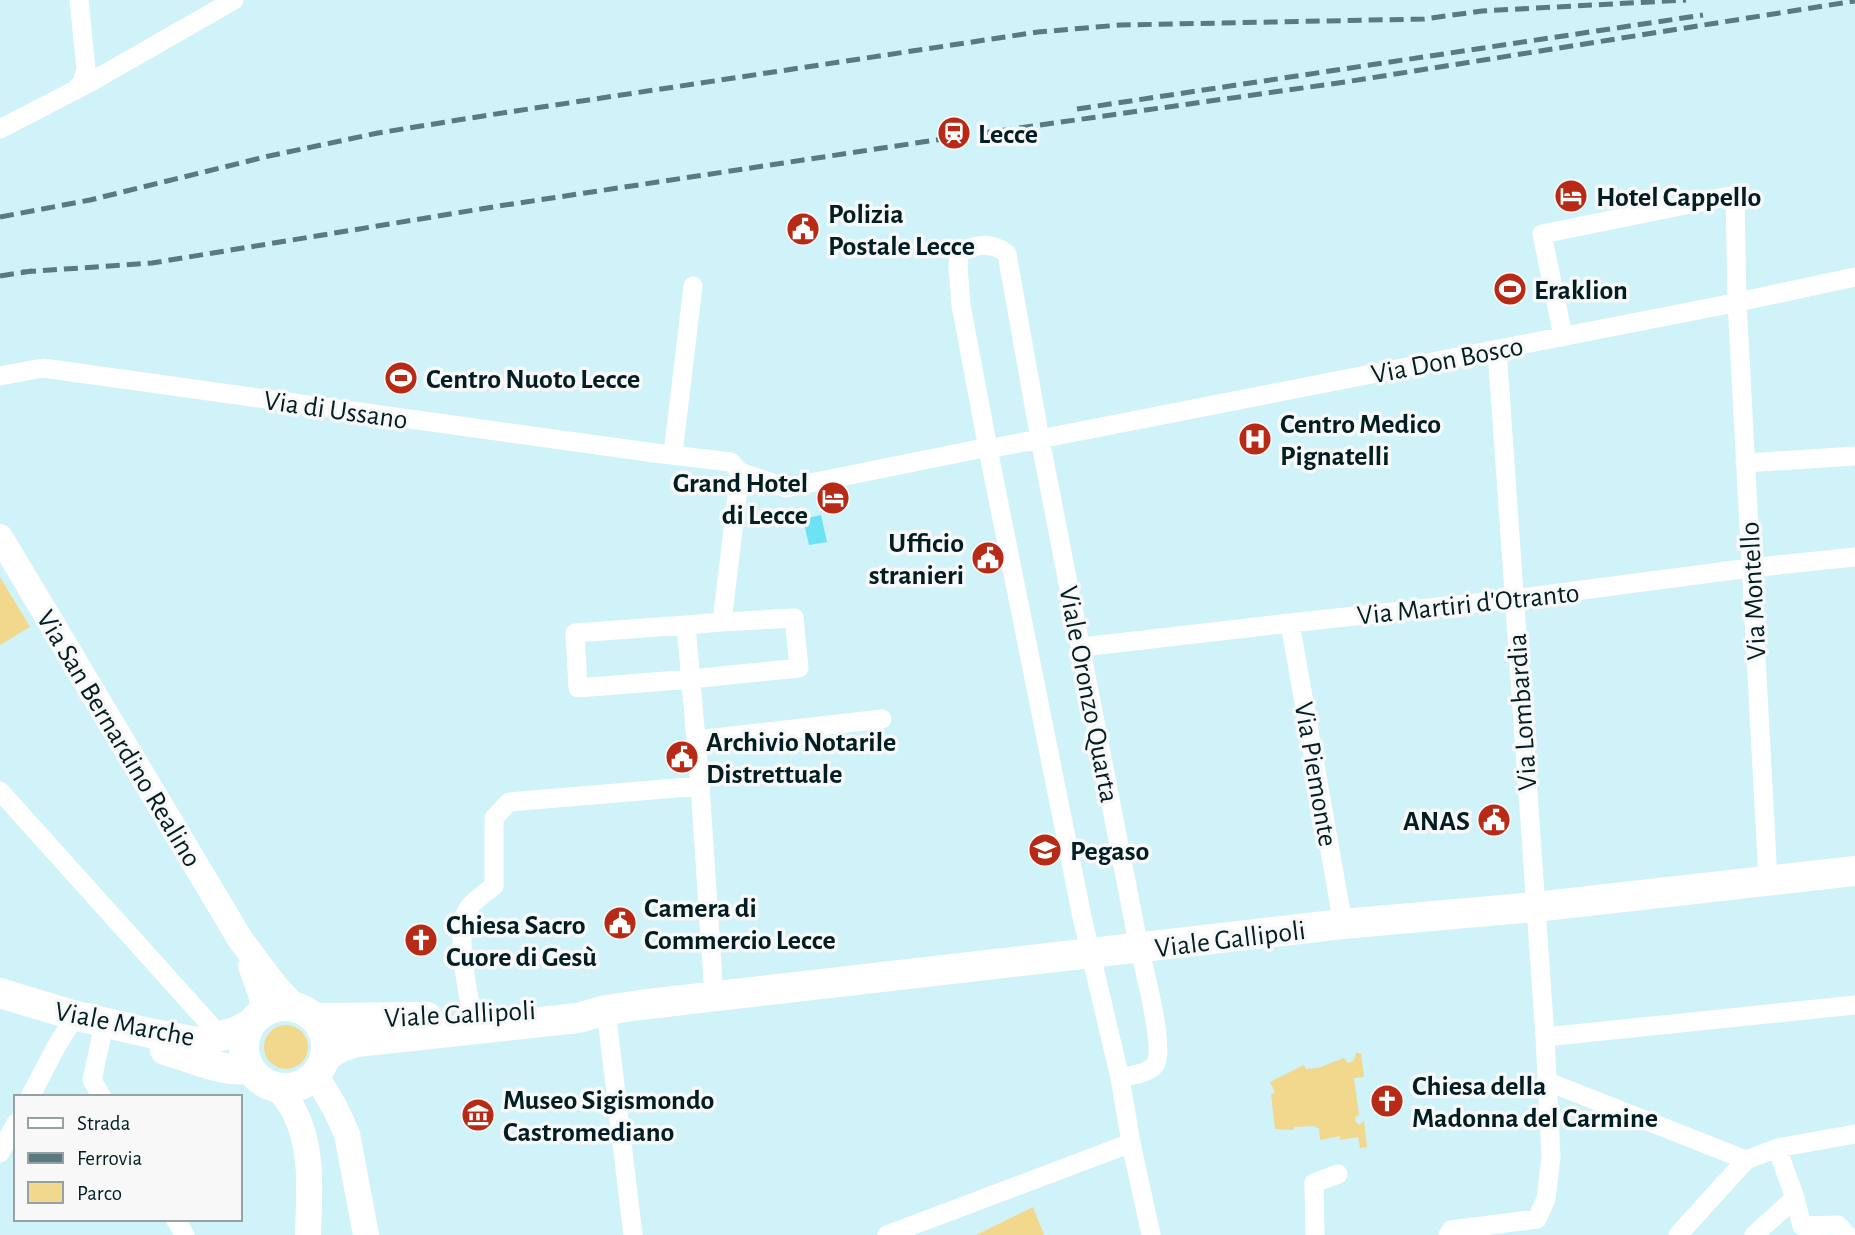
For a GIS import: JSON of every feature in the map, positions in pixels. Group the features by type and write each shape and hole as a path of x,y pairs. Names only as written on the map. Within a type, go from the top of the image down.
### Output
{"main road":[{"name":"Via San Bernardino Realino","path":"0,537 240,939 276,987 305,1012"},
{"name":"Viale Gallipoli","path":"321,1066 341,1047 357,1042 578,1018 606,1010 714,996 1343,924 1535,907 1855,871"},
{"name":"Via San Bernardino Realino","path":"240,939 261,994 257,1018"},
{"name":"Viale Marche","path":"0,993 73,1015 198,1042 218,1037 257,1018"},
{"name":"Viale Marche","path":"0,1006 229,1069 250,1069"},
{"path":"321,1066 305,1084 279,1089 262,1082 250,1069 244,1055 244,1039 257,1018 279,1006 305,1012 325,1035 321,1066 347,1134 366,1235"},
{"name":"Viale Gallipoli","path":"305,1012 406,1018 579,1006 606,1010"},
{"path":"279,1089 294,1111 307,1147 308,1235"}],"street":[{"path":"74,91 82,83 86,69 79,0"},
{"path":"0,130 233,0"},
{"name":"Via Montello","path":"1563,336 1542,234 1735,195 1737,302 1768,880"},
{"name":"Viale Oronzo Quarta","path":"1120,1078 1149,1071 1157,1064 1160,1052 1040,439 1007,254 999,247 987,245 959,254 961,305 1090,953 1120,1078 1131,1143"},
{"name":"Via Don Bosco","path":"1040,439 1855,277"},
{"path":"673,454 692,286"},
{"name":"Via Lombardia","path":"1448,1235 1451,1230 1538,1219 1546,1199 1551,1156 1497,349"},
{"name":"Via di Ussano","path":"0,376 43,368 731,462 740,472 786,488 988,449"},
{"path":"988,449 1040,439"},
{"path":"1745,463 1855,456"},
{"path":"722,622 740,472"},
{"name":"Via Martiri d'Otranto","path":"1082,648 1855,557"},
{"path":"794,618 799,668 691,680 578,688 575,633 722,622 794,618"},
{"name":"Via Piemonte","path":"1290,623 1343,924"},
{"path":"686,625 714,996"},
{"path":"696,740 882,719"},
{"path":"472,1014 461,927 467,909 494,886 494,818 509,802 700,786"},
{"path":"0,790 214,1029 218,1037"},
{"path":"1545,1037 1855,1005"},
{"path":"606,1010 633,1235"},
{"path":"31,1095 69,1027"},
{"path":"101,1095 92,1080 102,1034"},
{"path":"1546,1081 1746,1160"},
{"path":"0,1153 14,1127"},
{"path":"1678,1235 1746,1160 1777,1148 1855,1134"},
{"path":"887,1235 908,1231 1131,1143 1151,1235"},
{"path":"1777,1148 1802,1226 1839,1225 1847,1235 1855,1234"},
{"path":"1315,1235 1314,1183 1338,1174"},
{"path":"1754,1235 1795,1198"}],"green space":[{"path":"0,577 30,627 0,645"},
{"path":"286,1025 302,1031 308,1047 302,1063 286,1069 270,1063 264,1047 270,1031"},
{"path":"1356,1053 1361,1053 1364,1077 1354,1078 1359,1115 1355,1121 1359,1125 1364,1121 1367,1147 1360,1148 1358,1137 1340,1140 1340,1136 1320,1140 1319,1128 1315,1126 1294,1127 1294,1130 1275,1129 1271,1094 1275,1093 1270,1082 1304,1065 1306,1069 1318,1068 1344,1058 1348,1063 1354,1060"},
{"path":"1033,1207 1044,1235 976,1235"}],"water":[{"path":"821,515 827,542 809,545 803,519"}],"railway":[{"path":"0,217 90,200 269,156 378,133 1038,32 1120,25 1424,19 1482,11 1686,0"},
{"path":"22,272 152,263 499,206 962,136 1345,82 1855,1"},
{"path":"1077,109 1703,15"},
{"path":"0,276 32,271"}],"place":[{"name":"Lecce","path":"954,133"},
{"name":"Hotel Cappello","path":"1571,196"},
{"name":"Polizia Postale Lecce","path":"803,229"},
{"name":"Eraklion","path":"1510,289"},
{"name":"Centro Nuoto Lecce","path":"401,378"},
{"name":"Centro Medico Pignatelli","path":"1255,439"},
{"name":"Grand Hotel di Lecce","path":"833,498"},
{"name":"Ufficio stranieri","path":"988,558"},
{"name":"Archivio Notarile Distrettuale","path":"682,757"},
{"name":"ANAS","path":"1494,820"},
{"name":"Pegaso","path":"1045,850"},
{"name":"Camera di Commercio Lecce","path":"620,923"},
{"name":"Chiesa Sacro Cuore di Gesù","path":"421,940"},
{"name":"Chiesa della Madonna del Carmine","path":"1387,1101"},
{"name":"Museo Sigismondo Castromediano","path":"478,1115"}]}
